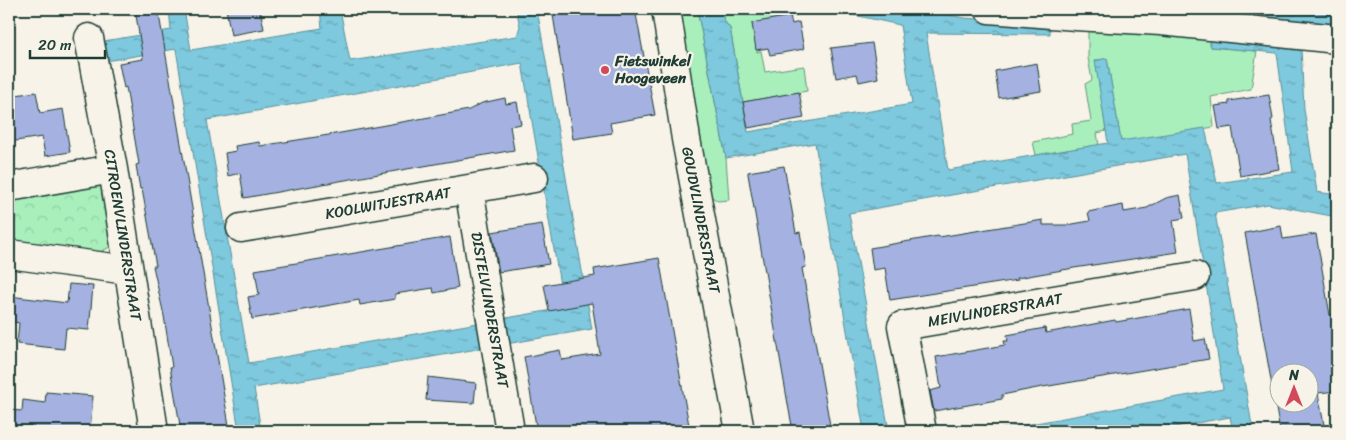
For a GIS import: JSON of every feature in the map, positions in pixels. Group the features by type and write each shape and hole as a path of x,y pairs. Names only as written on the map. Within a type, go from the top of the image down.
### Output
{"street":[{"name":"GOUDVLINDERSTRAAT","path":"666,9 686,140 740,431"},
{"path":"989,9 1161,21 1337,39"},
{"name":"CITROENVLINDERSTRAAT","path":"89,38 114,169 154,431"},
{"path":"9,187 114,169"},
{"name":"KOOLWITJESTRAAT","path":"241,228 534,178"},
{"name":"DISTELVLINDERSTRAAT","path":"469,189 510,431"},
{"path":"9,254 128,270"},
{"name":"MEIVLINDERSTRAAT","path":"922,431 902,326 1195,276"}],"green space":[{"path":"677,9 697,9 726,158 729,200 718,201 710,196"},
{"path":"724,9 803,9 803,14 752,23 757,52 761,51 765,72 804,66 807,91 743,102 730,28 723,17"},
{"path":"1088,27 1207,34 1211,47 1257,51 1251,89 1211,97 1214,127 1121,142 1107,59 1096,60 1106,131 1097,133 1099,145 1036,155 1033,142 1073,134 1072,124 1091,121 1085,84 1092,80 1088,58"},
{"path":"95,183 104,189 117,234 110,247 98,253 9,244 9,197"}],"water":[{"path":"169,9 184,9 191,50 322,28 320,9 340,9 350,61 517,36 520,26 516,9 537,9 592,329 254,388 261,431 239,431 176,49 106,61 104,41 171,30","holes":["522,63 564,308 249,363 207,120"]},
{"path":"697,9 724,9 723,17 730,28 748,132 912,104 900,25 826,9 916,9 965,18 1050,25 1050,34 926,33 948,170 1108,143 1095,61 1107,58 1121,141 1205,128 1217,183 1293,172 1277,53 1211,47 1207,34 1301,48 1304,109 1317,192 1337,195 1337,217 1268,204 1215,213 1253,431 1233,431 1230,417 1152,431 992,431 1223,389 1185,154 849,213 889,431 864,431 815,143 726,158"},
{"path":"1156,9 1337,9 1337,25"}],"building":[{"path":"135,9 158,9 230,431 181,431 170,367 172,367 164,316 153,266 156,266 136,165 139,164 126,87 124,88 119,63 143,59"},
{"path":"226,9 260,9 264,29 231,35"},
{"name":"Fietswinkel Hoogeveen","path":"552,9 635,9 655,115 610,123 612,133 573,139"},
{"path":"790,16 792,24 799,22 804,49 770,55 768,48 756,50 752,23"},
{"path":"872,43 878,78 859,82 857,74 836,78 831,48"},
{"path":"1037,63 1041,91 999,98 995,71"},
{"path":"36,92 40,113 63,109 70,152 45,156 42,137 9,142 9,96"},
{"path":"799,92 804,118 748,128 743,102"},
{"path":"1269,95 1279,169 1240,176 1232,127 1219,129 1215,106 1229,104 1229,101"},
{"path":"505,98 506,104 517,102 521,124 510,126 514,150 244,198 240,173 228,176 225,153 236,151 235,146 259,142 260,146 335,134 469,110 482,103"},
{"path":"784,166 796,233 800,232 806,267 802,268 831,431 793,431 789,410 748,174 748,172"},
{"path":"1180,195 1184,218 1173,220 1178,252 890,300 885,268 873,270 870,248 1043,220 1043,225 1067,225 1090,221 1088,212 1123,205 1124,212 1147,208 1166,198"},
{"path":"542,224 549,264 499,272 492,232"},
{"path":"1281,226 1283,239 1316,234 1330,315 1337,314 1337,391 1318,393 1318,362 1268,363 1245,233"},
{"path":"450,237 458,288 434,293 433,288 395,294 395,299 360,305 359,300 252,319 248,297 259,295 255,270"},
{"path":"659,258 690,431 537,431 524,357 560,350 562,360 600,354 592,303 549,311 544,285 595,276 594,269"},
{"path":"69,284 93,286 89,330 66,328 64,349 17,344 19,323 9,321 9,296 67,303"},
{"path":"1189,309 1194,341 1205,339 1209,359 1037,388 1002,395 1002,399 934,411 930,391 941,388 936,357 1005,345 1004,341 1008,341 1007,335 1045,328 1046,333"},
{"path":"428,377 476,383 474,403 426,400"},
{"path":"46,392 93,396 90,431 9,431 9,410 22,411 23,400 45,403"},
{"path":"1318,393 1324,425 1321,426 1322,431 1280,431 1277,412 1318,412"}],"place":[{"name":"Fietswinkel Hoogeveen","path":"605,70"}]}
